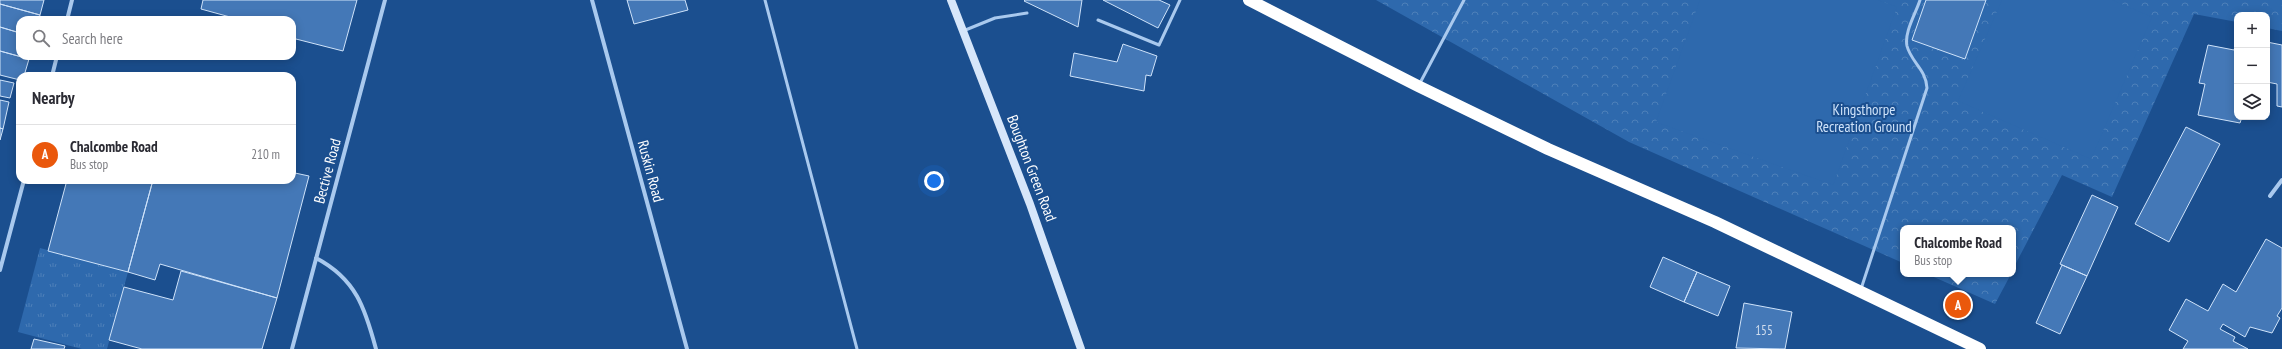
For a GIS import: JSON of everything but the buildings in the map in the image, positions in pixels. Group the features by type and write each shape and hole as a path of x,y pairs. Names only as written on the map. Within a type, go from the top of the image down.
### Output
{"highway":[{"path":"1248,0 1418,86 1548,149 1715,222 1860,293 1980,349"}],"street":[{"path":"68,16 72,0"},
{"name":"Bective Road","path":"292,349 385,0"},
{"name":"Ruskin Road","path":"592,0 687,349"},
{"name":"Boughton Green Road","path":"951,0 1030,204 1081,349"},
{"path":"53,72 56,60"},
{"path":"2270,196 2282,180"},
{"path":"0,270 23,184"},
{"path":"316,258 332,267 352,287 366,314 376,349"}],"lane":[{"path":"765,0 857,349"},
{"path":"1098,20 1159,45 1180,0"},
{"path":"1418,86 1464,0"},
{"path":"1860,293 1927,88 1924,72 1907,45 1908,34 1920,0"},
{"path":"963,31 995,18 1027,13"}],"green space":[{"name":"Kingsthorpe Recreation Ground","path":"1376,0 2282,0 2282,31 2270,29 2270,12 2234,12 2234,21 2194,14 2112,197 2062,175 2016,263 2016,225 1900,225 1900,262 1629,142"},
{"path":"1700,0 1878,0 1897,7 1833,185 1656,122"},
{"path":"2002,0 2112,0 2152,17 2091,159 1958,101"},
{"path":"40,248 128,272 107,349 82,349 18,332"},
{"path":"1934,277 2009,277 1995,304"}],"place":[{"name":"Chalcombe Road","path":"1958,305"}]}
